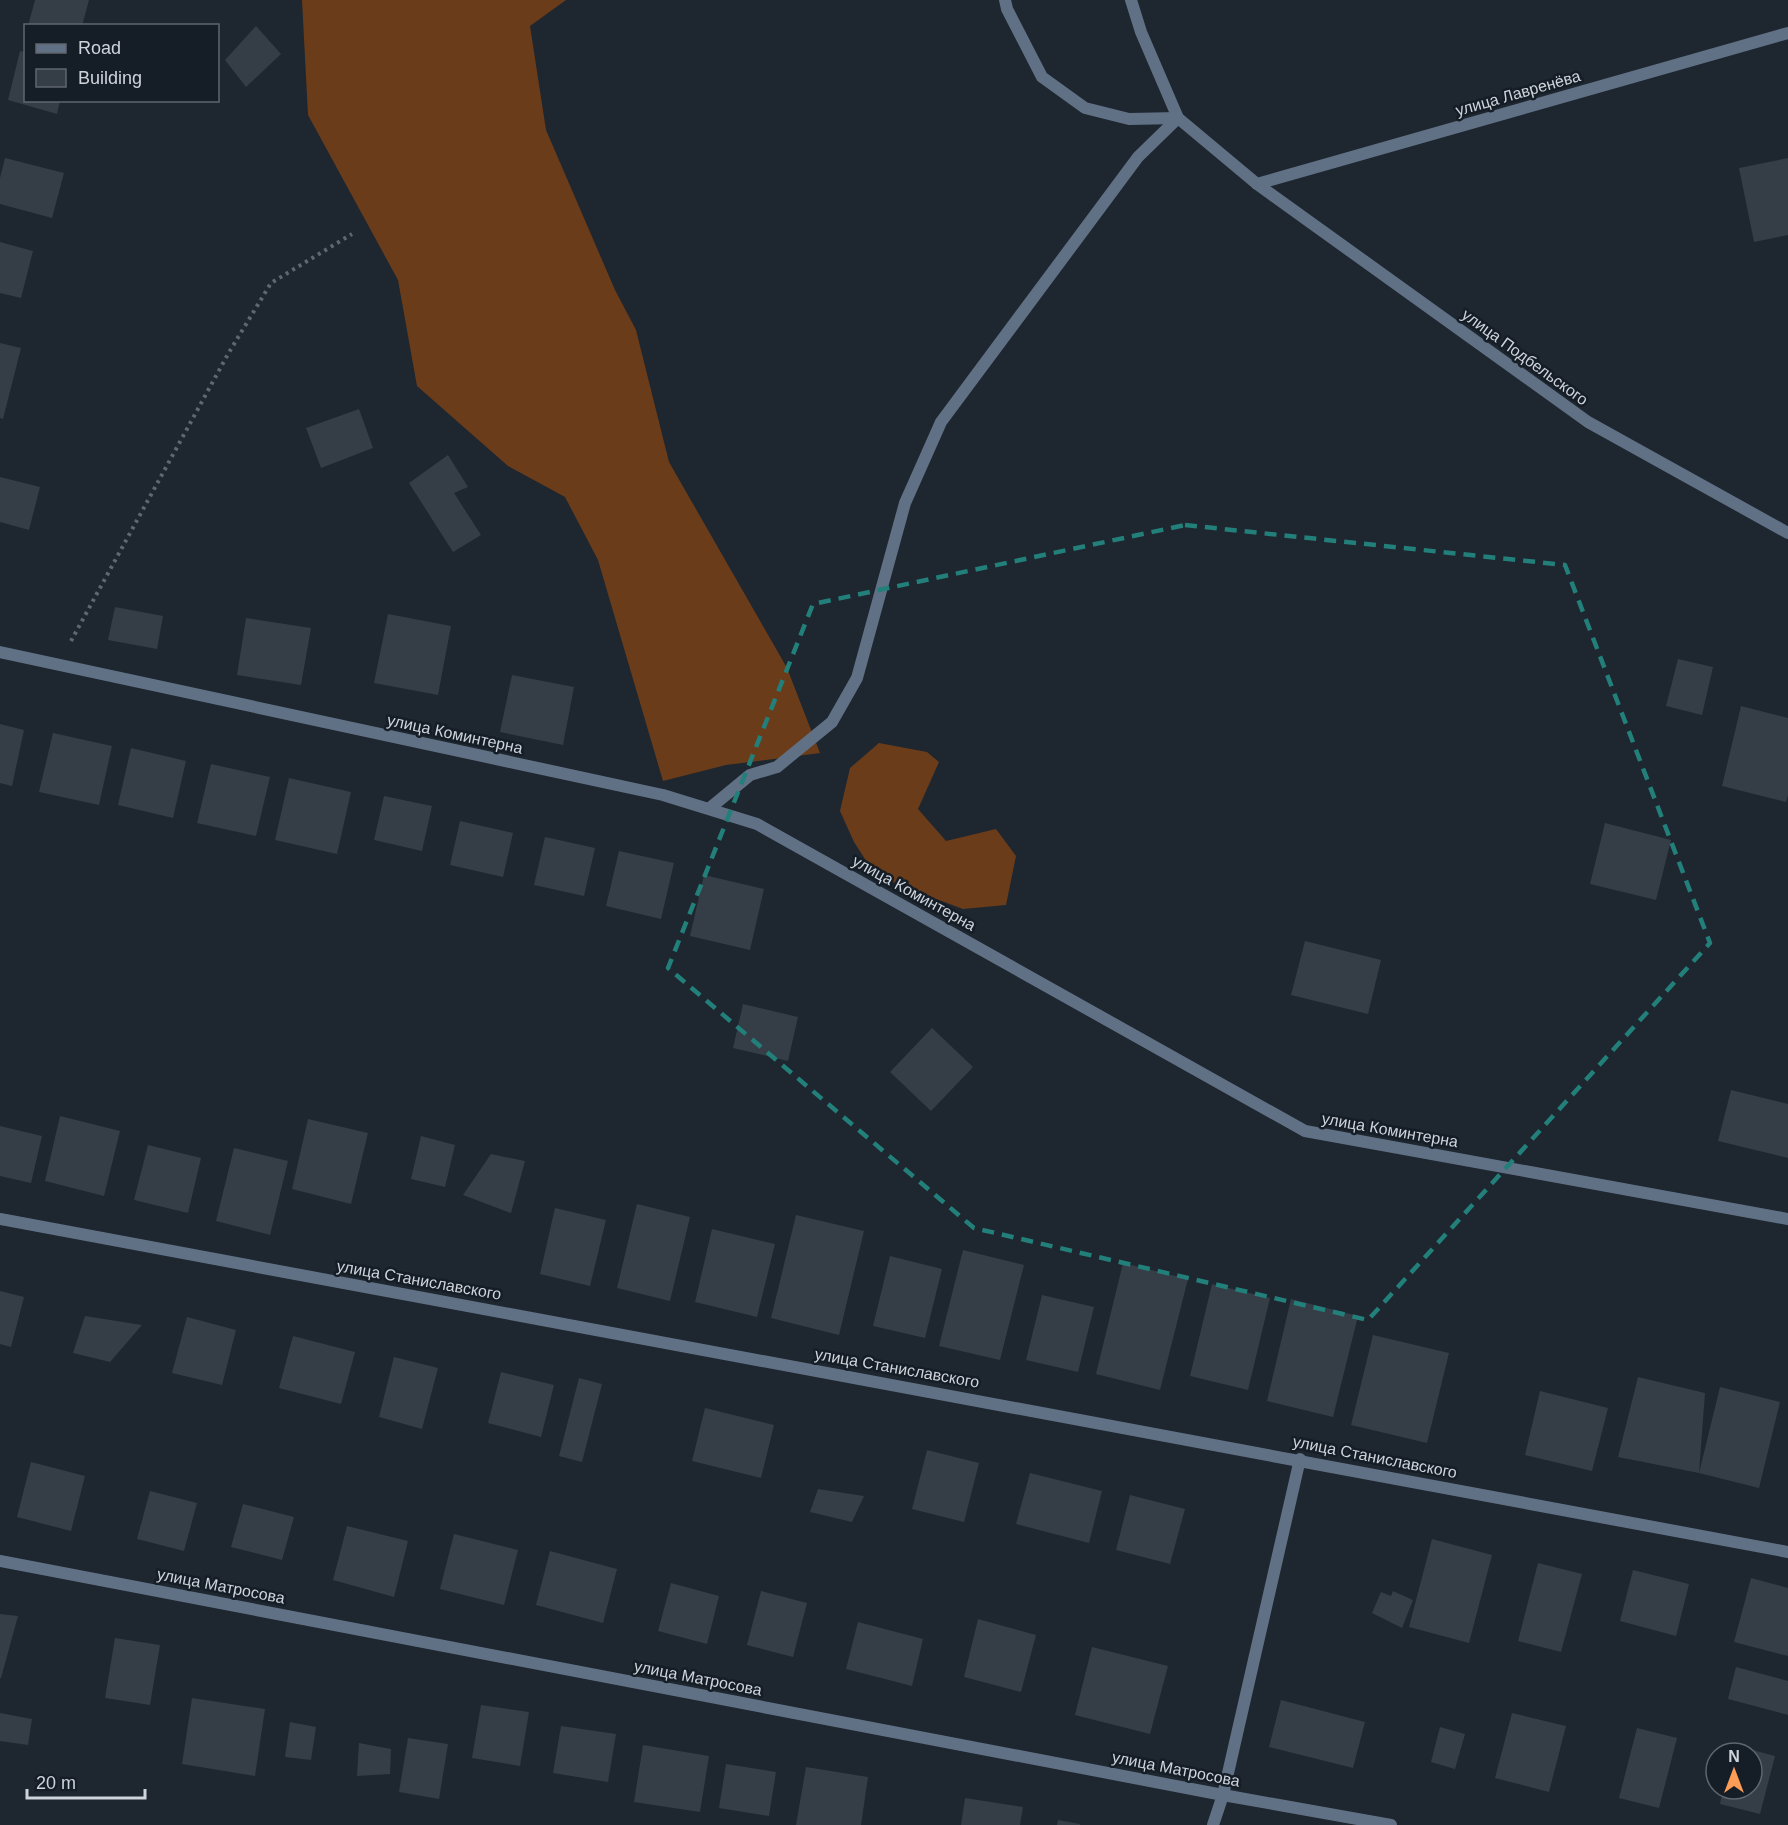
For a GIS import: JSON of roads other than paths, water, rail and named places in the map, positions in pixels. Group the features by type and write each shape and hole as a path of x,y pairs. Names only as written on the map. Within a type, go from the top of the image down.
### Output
{"street":[{"path":"1005,0 1007,9 1042,77 1085,108 1129,119 1178,118"},
{"path":"1131,0 1141,32 1178,118"},
{"name":"улица Лавренёва","path":"1257,184 1788,33"},
{"path":"710,808 750,775 777,767 832,722 857,678 905,503 941,422 1137,158 1178,118"},
{"name":"улица Подбельского","path":"1178,118 1257,184 1588,422 1788,533"},
{"name":"улица Коминтерна","path":"0,652 651,792 710,808 757,824 1305,1131 1788,1219"},
{"name":"улица Станиславского","path":"0,1219 1788,1552"},
{"path":"1213,1825 1223,1795 1300,1460"},
{"name":"улица Матросова","path":"0,1561 1223,1795 1391,1825"}]}
